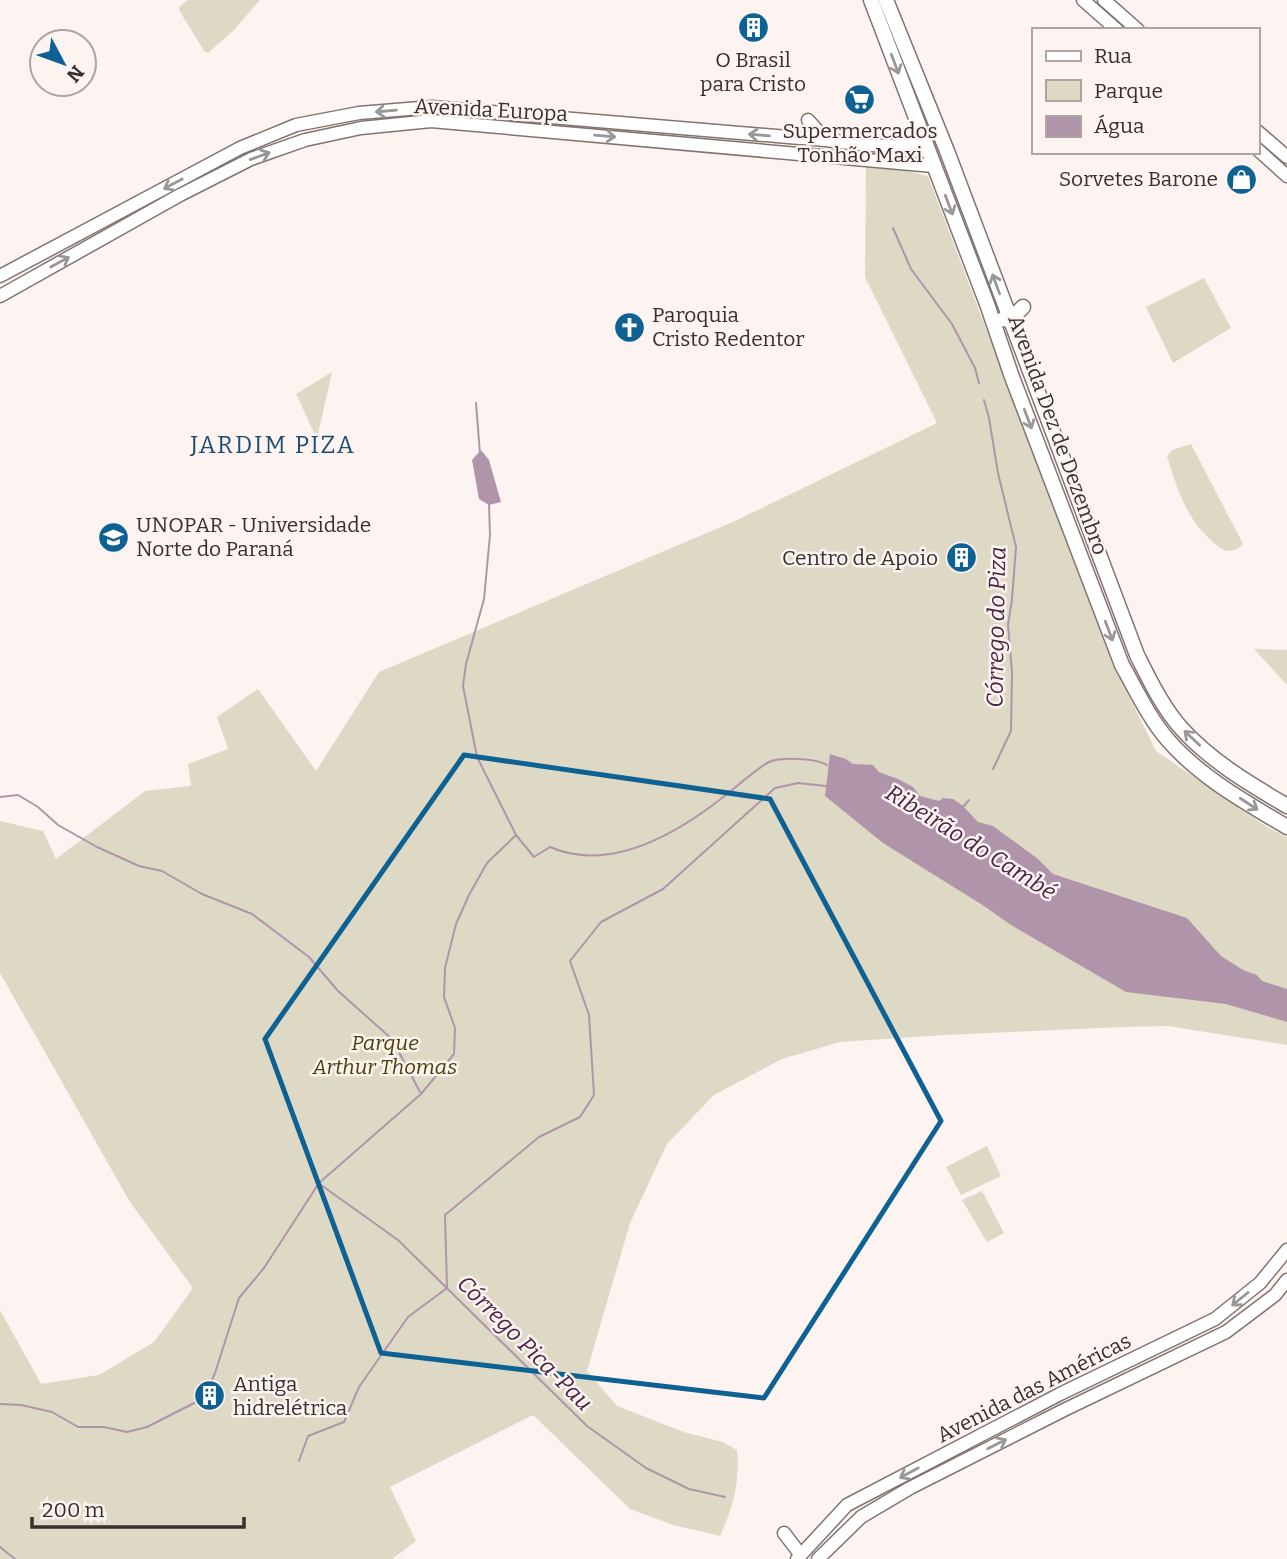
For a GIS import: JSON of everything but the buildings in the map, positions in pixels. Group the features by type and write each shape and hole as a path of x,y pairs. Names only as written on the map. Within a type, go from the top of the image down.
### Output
{"highway":[{"name":"Avenida Dez de Dezembro","path":"871,0 988,304 1012,376 1122,665 1167,739 1194,765 1287,827"},
{"name":"Avenida Dez de Dezembro","path":"886,0 944,142 1137,655 1158,696 1182,729 1218,762 1287,806"},
{"path":"988,304 1001,318 1010,320 1023,307"},
{"path":"1012,376 1021,372 1025,374 1038,395"}],"main road":[{"path":"1083,0 1115,28"},
{"path":"1104,0 1136,28"},
{"name":"Avenida Europa","path":"0,276 240,148 296,125 359,113 432,107 902,147 924,142"},
{"path":"808,120 825,139"},
{"name":"Avenida Europa","path":"0,296 180,195 251,159 305,140 361,128 431,121 933,166"},
{"path":"1259,133 1287,157"},
{"path":"1259,151 1287,176"},
{"name":"Avenida das Américas","path":"798,1557 848,1505 1059,1394 1215,1320 1260,1283 1287,1250"},
{"name":"Avenida das Américas","path":"818,1559 861,1517 910,1488 1226,1332 1275,1295 1287,1280"},
{"path":"784,1533 798,1557"}],"highlighted area":[{"path":"464,755 770,799 941,1121 764,1398 381,1353 265,1039"}],"green space":[{"path":"188,0 260,0 234,30 208,53 204,51 179,10"},
{"name":"Parque Arthur Thomas","path":"866,162 928,176 1115,668 1156,751 1267,827 1287,837 1287,1045 1168,1026 840,1042 782,1059 714,1095 667,1144 630,1223 587,1371 617,1406 684,1432 722,1442 737,1450 734,1494 720,1536 673,1525 630,1509 533,1415 390,1487 416,1541 392,1559 0,1559 0,1310 41,1384 99,1375 154,1342 193,1288 130,1202 0,973 0,821 43,831 56,859 145,791 191,786 188,764 228,749 217,717 258,689 316,771 379,672 735,521 937,423 865,277"},
{"path":"1204,278 1231,328 1173,363 1146,307"},
{"path":"332,372 317,439 296,394"},
{"path":"1191,444 1243,544 1236,549 1228,551 1221,548 1204,534 1179,493 1167,456 1172,450"},
{"path":"1254,649 1287,650 1287,685"},
{"path":"987,1146 1001,1176 961,1195 946,1167"},
{"path":"982,1191 1004,1233 987,1242 962,1200"}],"water":[{"path":"481,450 489,460 501,502 489,505 479,499 472,460"},
{"path":"830,754 853,764 873,765 879,772 913,787 920,796 939,801 943,798 953,799 978,822 993,826 1038,859 1053,874 1187,918 1221,956 1243,970 1257,975 1262,981 1287,989 1287,1022 1226,1004 1126,992 1011,925 883,843 825,796"}],"waterway":[{"name":"Córrego do Piza","path":"893,228 911,269 952,324 975,368 979,383"},
{"name":"Córrego do Piza","path":"984,400 1016,547 1008,625 1012,672 1011,731 993,769"},
{"path":"476,403 480,454"},
{"path":"489,504 490,535 484,599 466,664 463,686 477,757 516,835"},
{"name":"Ribeirão do Cambé","path":"0,1404 21,1405 52,1412 78,1427 104,1427 127,1432 147,1427 204,1398 215,1373 239,1298 264,1268 319,1183 421,1094 454,1054 455,1028 444,997 445,968 456,924 487,863 516,835 534,857 550,847 573,854 619,852 641,846 684,824 769,762 798,759 827,765"},
{"path":"299,1461 308,1436 344,1422 359,1387 408,1317 447,1288 445,1215 539,1137 580,1117 594,1095 589,1015 570,961 601,922 663,889 775,788 798,783 826,786"},
{"path":"0,797 18,795 38,807 58,825 97,847 139,866 162,871 202,894 252,914 309,957 338,991 392,1039 420,1092"},
{"name":"Córrego do Piza","path":"963,807 969,800"},
{"name":"Córrego Pica-Pau","path":"321,1185 398,1240 587,1426 646,1468 689,1489 725,1497"},
{"path":"0,1547 15,1559"}],"place":[{"name":"O Brasil para Cristo","path":"753,28"},
{"name":"Supermercados Tonhão Maxi","path":"860,99"},
{"name":"Sorvetes Barone","path":"1241,179"},
{"name":"Paroquia Cristo Redentor","path":"629,327"},
{"name":"UNOPAR - Universidade Norte do Paraná","path":"113,537"},
{"name":"Centro de Apoio","path":"961,558"},
{"name":"Antiga hidrelétrica","path":"210,1396"}],"district":[{"name":"JARDIM PIZA","path":"273,445"}]}
